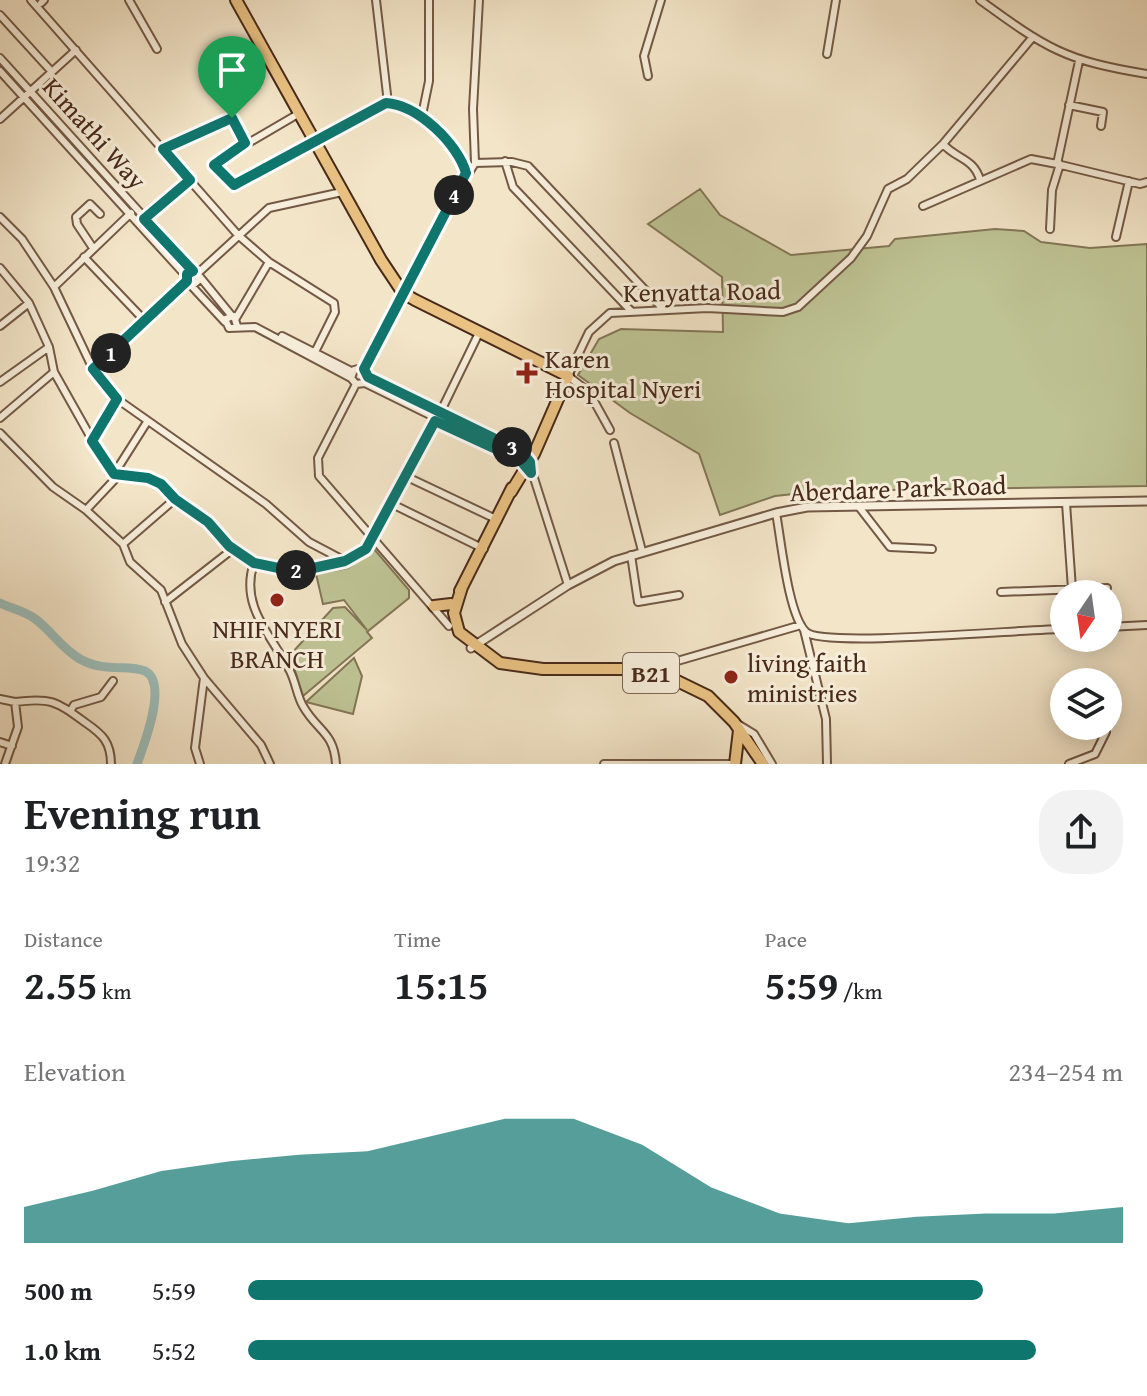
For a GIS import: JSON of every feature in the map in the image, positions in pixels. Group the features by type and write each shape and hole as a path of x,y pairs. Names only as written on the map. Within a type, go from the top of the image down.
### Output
{"highway":[{"path":"236,0 342,192 403,293 568,376 484,549 451,604 448,624"},
{"path":"459,632 454,613 462,587"},
{"path":"434,606 451,604"},
{"name":"B21","path":"448,624 475,649 505,666 643,671 669,677 708,696 737,726 763,764"},
{"name":"B21","path":"459,632 475,649"},
{"path":"735,764 737,726"}],"street":[{"path":"31,0 238,235 269,262 334,303 335,312 315,352"},
{"path":"129,0 157,49"},
{"path":"376,0 388,103"},
{"path":"421,120 429,81 429,0"},
{"path":"459,632 448,624 323,484 316,465 353,378 364,369 439,222 466,173 475,163 473,109 479,0"},
{"path":"648,76 644,56 661,0"},
{"path":"827,54 836,0"},
{"path":"980,0 1032,38 1079,61 1147,74"},
{"path":"0,15 52,72"},
{"name":"Kenyatta Road","path":"568,376 589,332 610,313 768,309 783,312 798,307 851,258 867,236 888,189 907,179 943,144 1032,38"},
{"path":"1,117 76,50"},
{"name":"Kimathi Way","path":"0,58 27,94 131,213 235,320"},
{"path":"1050,229 1050,203 1079,61"},
{"name":"Kimathi Way","path":"0,71 27,94 144,219 193,277 225,322"},
{"path":"298,114 245,143 214,163 214,167 232,185 388,103 407,110 458,150 466,173"},
{"path":"1069,105 1103,112 1101,126"},
{"path":"163,149 230,117 245,143"},
{"path":"943,144 968,159 977,169 980,180"},
{"path":"923,206 1031,159 1129,181 1147,182"},
{"path":"505,161 513,187 631,311"},
{"path":"475,163 519,162 540,177 664,310"},
{"path":"144,219 190,180"},
{"path":"1116,237 1129,181"},
{"path":"93,369 238,235 276,205 342,192"},
{"path":"93,248 77,224 76,217 90,204 100,214"},
{"path":"54,287 131,213"},
{"path":"1,220 22,239 54,287 93,369 117,399 266,504 309,542 345,561"},
{"path":"84,257 145,321"},
{"path":"269,262 235,320 229,328 225,322 235,320 259,324 315,352 353,378"},
{"path":"0,268 29,303 49,347 54,372 92,441 116,475 148,478 161,484 175,499 208,522 233,549 254,563 288,570 345,561 360,554 373,540 403,475 438,416 479,333"},
{"path":"0,326 29,303"},
{"path":"235,320 261,329 353,378 367,380 528,462 568,585"},
{"path":"0,382 49,347"},
{"path":"364,369 367,380"},
{"path":"0,418 54,372"},
{"path":"568,376 589,392 610,430"},
{"path":"92,441 117,399"},
{"path":"86,510 116,475 147,422"},
{"path":"0,433 53,487 86,510 123,544 130,562 161,590 174,629 204,678 261,745 270,764"},
{"path":"614,443 642,551"},
{"path":"403,475 498,520"},
{"path":"123,544 175,499"},
{"name":"Aberdare Park Road","path":"475,649 568,585 631,555 776,513 807,507 1147,501"},
{"path":"390,503 484,549"},
{"path":"1066,503 1071,580"},
{"path":"859,507 890,547 932,549"},
{"path":"776,513 826,719 827,764"},
{"path":"165,602 233,549"},
{"path":"631,555 638,602 679,595"},
{"path":"254,563 251,583 254,610 289,669 303,707 331,739 336,764"},
{"path":"409,580 448,624"},
{"path":"1001,592 1050,590"},
{"path":"1122,626 1147,625"},
{"path":"643,671 803,628 828,640 1050,630"},
{"path":"200,764 195,748 204,678"},
{"path":"71,710 74,705 101,697 113,681"},
{"path":"0,699 15,702 52,701 71,710 95,726 106,741 111,764"},
{"path":"5,764 19,720 15,702"},
{"path":"737,726 749,729 772,764"},
{"path":"1069,764 1095,754 1102,740"},
{"path":"0,742 12,746"},
{"path":"604,764 735,764"}],"green space":[{"path":"700,189 720,215 791,255 889,246 895,239 995,229 1024,231 1041,242 1090,248 1147,244 1147,486 822,491 775,496 720,515 699,454 630,413 578,375 599,339 621,329 723,332 722,277 648,224"},
{"path":"374,549 409,590 409,598 367,632 372,638 303,696 290,655 333,608 345,607 367,630 344,600 323,604 316,574 348,568"},
{"path":"354,658 362,676 353,714 306,702"}],"waterway":[{"path":"0,603 34,618 80,659 98,666 138,669 152,678 155,701 137,764"}],"place":[{"name":"Karen Hospital Nyeri","path":"527,373"},
{"name":"NHIF NYERI BRANCH","path":"277,600"},
{"name":"living faith ministries","path":"731,677"}],"route":[{"path":"386,103 407,110 458,150 466,173 364,369 368,377 522,452 530,462 531,473 520,460 441,421 435,421 403,475 366,549 345,561 288,570 264,567 239,553 208,522 175,499 161,484 148,478 118,476 108,468 92,441 117,399 93,369 187,281 188,272 193,271 144,219 190,180 163,149 232,118 245,143 214,163 214,167 232,185 386,103"}]}
